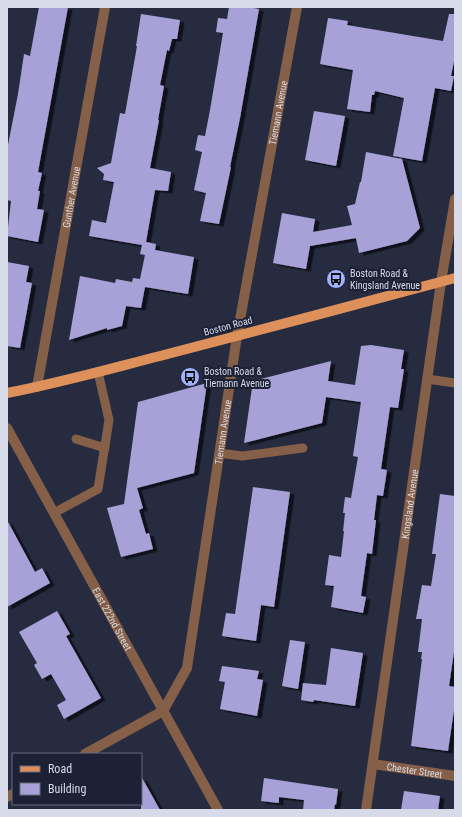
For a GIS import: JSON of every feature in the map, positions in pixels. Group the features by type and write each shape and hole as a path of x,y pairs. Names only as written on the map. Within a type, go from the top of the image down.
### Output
{"main road":[{"name":"Boston Road","path":"7,393 98,372 455,278"}],"street":[{"name":"Gunther Avenue","path":"37,387 105,7"},
{"name":"Tiemann Avenue","path":"163,711 187,668 237,336 297,7"},
{"name":"Kingsland Avenue","path":"366,810 441,282 455,198"},
{"name":"East 222nd Street","path":"7,428 218,810"},
{"path":"87,753 163,711"},
{"name":"Chester Street","path":"373,764 455,776"}],"lane":[{"path":"54,513 98,489 109,420 98,372"},
{"path":"427,379 455,383"},
{"path":"76,439 105,448"},
{"path":"219,453 242,456 303,448"}],"building":[{"path":"39,7 68,7 38,172 42,173 38,191 40,191 37,209 44,210 38,242 7,236 11,201 7,200 7,150 24,54 30,56"},
{"path":"229,7 249,7 259,9 231,167 219,224 200,221 206,193 194,190 202,152 195,150 198,135 205,136 210,110 223,33 216,32 218,18 227,19"},
{"path":"141,14 180,20 177,39 172,39 169,51 167,50 160,85 164,86 150,168 171,172 168,191 155,190 146,242 156,244 155,250 194,257 188,294 145,287 141,308 126,306 122,326 107,330 107,328 69,340 80,276 115,283 116,279 132,282 133,278 140,279 145,255 140,254 142,245 89,236 92,220 106,223 114,182 103,180 104,174 97,168 111,163 120,113 125,114"},
{"path":"449,14 455,14 455,56 451,76 454,76 451,91 435,88 422,161 393,156 404,98 375,91 374,95 372,95 370,112 347,109 353,70 320,64 328,18 348,21 347,25 443,41"},
{"path":"314,111 345,116 336,166 305,160"},
{"path":"366,152 402,159 420,228 407,241 359,253 356,238 310,246 306,269 273,263 282,213 315,219 313,232 352,225 347,206 355,204 361,182"},
{"path":"7,262 29,266 26,282 32,283 20,348 7,346"},
{"path":"371,345 404,350 401,369 404,369 398,408 390,407 381,469 387,470 383,496 377,495 372,554 367,553 361,596 366,597 363,613 331,607 334,586 325,585 329,555 341,557 344,531 345,513 343,513 345,497 351,498 358,457 353,456 361,402 326,397 322,423 244,443 253,381 331,361 328,381 355,385 361,346"},
{"path":"207,383 194,473 137,488 143,508 139,510 146,534 149,533 153,549 121,557 107,508 124,504 138,402"},
{"path":"253,487 290,492 274,607 261,605 256,641 222,636 226,613 235,614"},
{"path":"440,494 455,496 455,645 449,686 455,687 455,703 448,751 411,746 422,659 422,652 418,652 422,619 416,619 422,585 431,586 436,554 432,554"},
{"path":"7,520 35,572 42,568 50,583 7,607"},
{"path":"57,611 70,634 66,636 101,698 64,719 57,705 66,700 51,674 42,679 34,665 37,663 19,632"},
{"path":"290,640 305,642 298,689 282,686"},
{"path":"331,648 363,653 355,706 314,700 313,702 301,700 303,683 326,685"},
{"path":"222,666 259,671 257,679 263,680 257,716 220,709 225,682 219,681"},
{"path":"142,778 160,810 141,810 142,805"},
{"path":"264,778 338,789 334,810 303,810 304,800 279,797 279,803 261,801"},
{"path":"404,791 440,796 438,810 401,810"}],"place":[{"name":"Boston Road & Kingsland Avenue","path":"336,279"},
{"name":"Boston Road & Tiemann Avenue","path":"190,377"}]}
